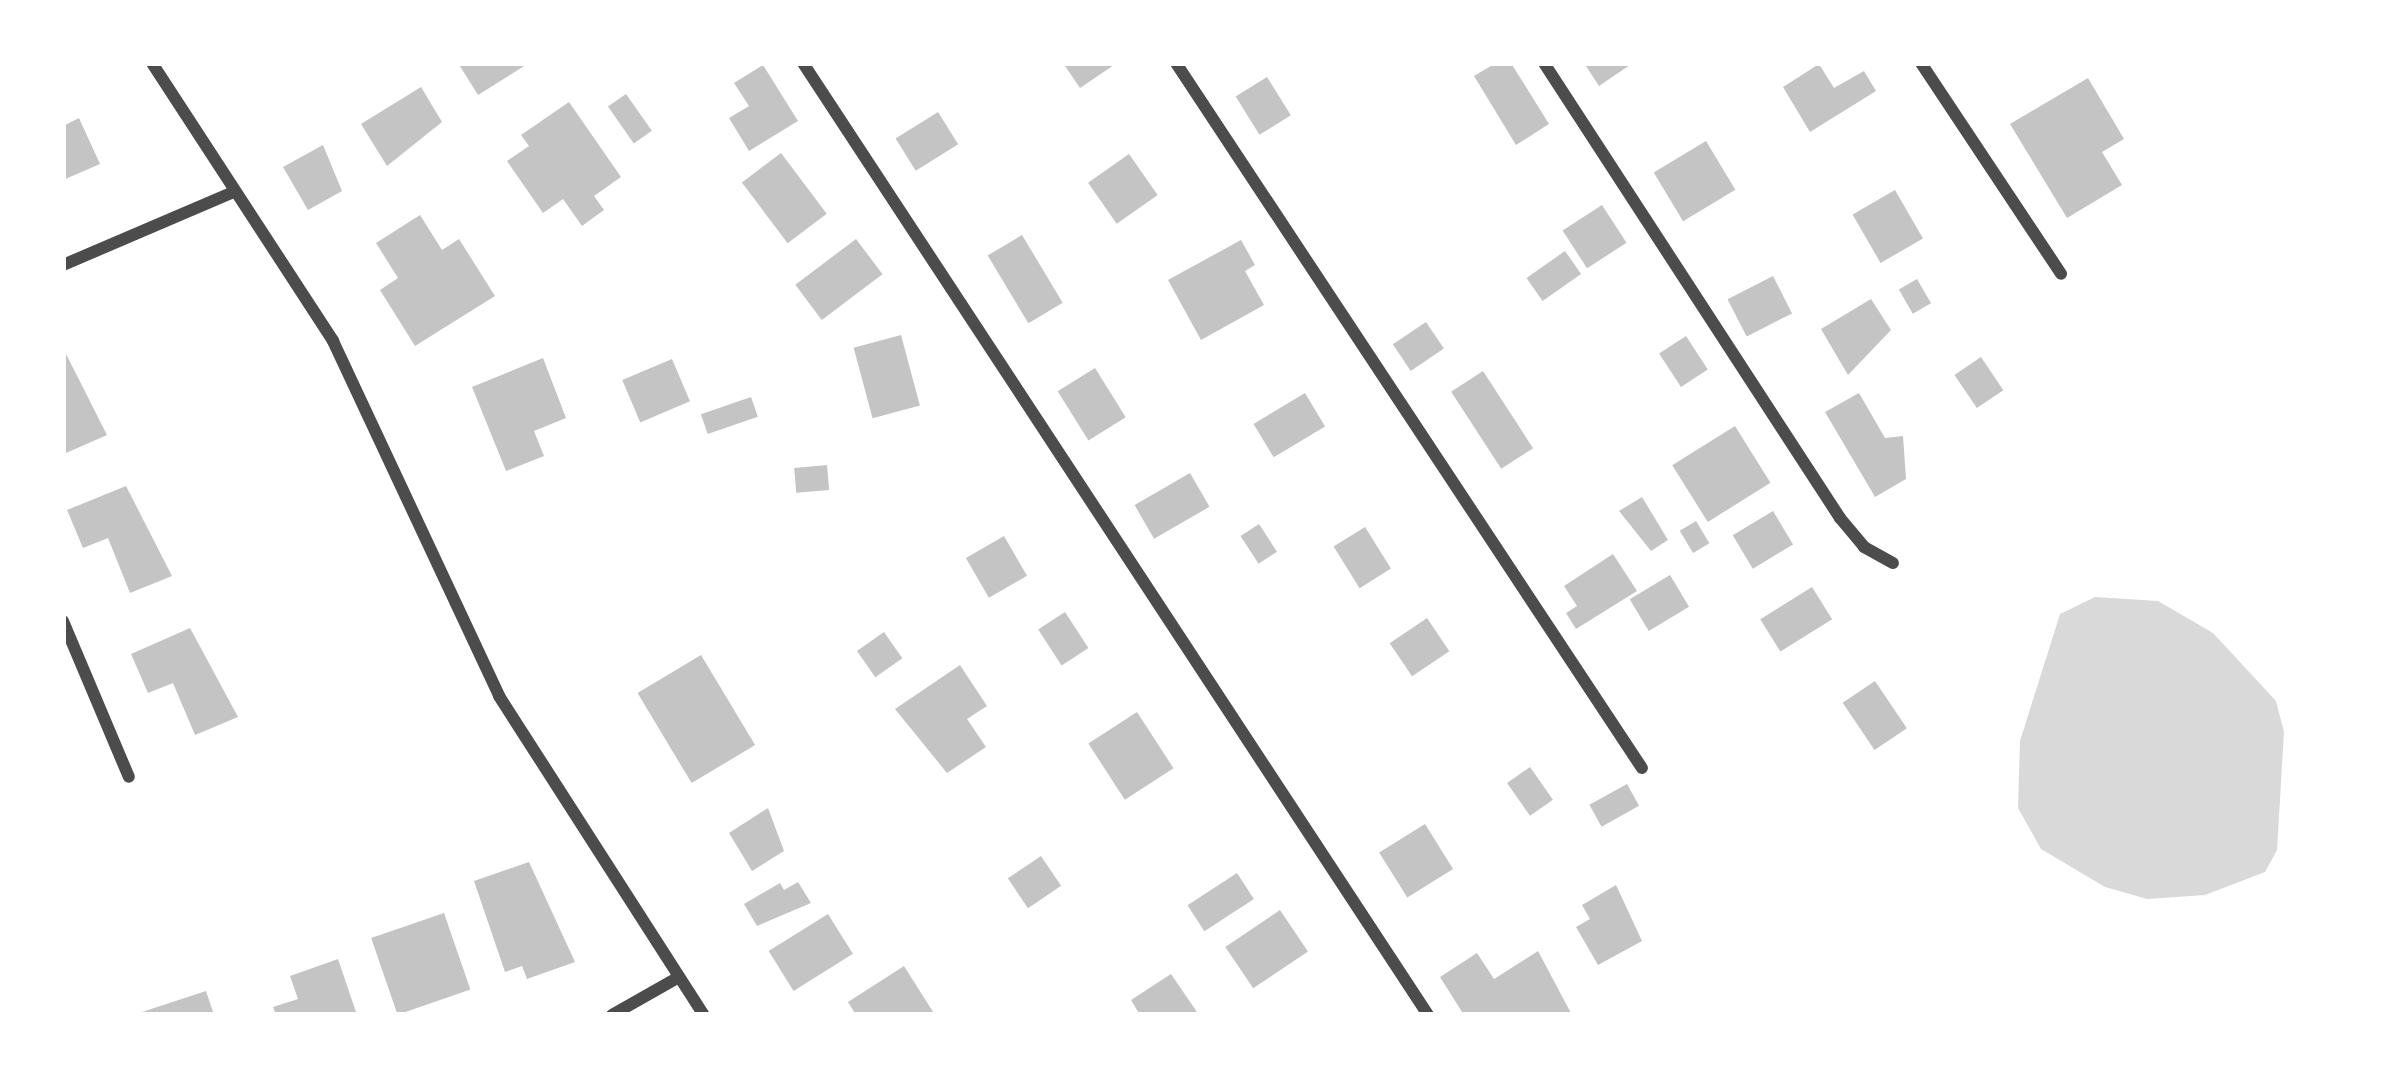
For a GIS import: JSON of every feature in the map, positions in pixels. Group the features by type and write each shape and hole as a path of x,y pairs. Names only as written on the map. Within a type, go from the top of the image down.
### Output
{"street":[{"path":"152,63 231,193 333,340 499,696 704,1015"},
{"path":"803,63 1428,1015"},
{"path":"1176,63 1642,768"},
{"path":"1544,63 1840,518 1864,547 1893,563"},
{"path":"1921,63 2061,274"},
{"path":"63,265 231,193"},
{"path":"63,621 128,777"},
{"path":"612,1015 677,978"}],"shaded area":[{"path":"2095,597 2158,601 2213,633 2276,701 2284,732 2277,850 2265,872 2205,895 2147,899 2105,887 2041,849 2018,808 2020,741 2060,614"}],"building":[{"path":"458,63 529,63 478,95"},
{"path":"1063,63 1117,63 1080,88"},
{"path":"1496,63 1511,63 1549,124 1516,145 1474,76"},
{"path":"1584,63 1633,63 1599,86"},
{"path":"1819,64 1834,88 1864,71 1876,91 1810,132 1783,87"},
{"path":"763,65 798,121 749,151 729,118 749,106 734,83"},
{"path":"1267,77 1291,115 1259,135 1236,97"},
{"path":"2088,78 2124,139 2102,152 2122,185 2067,218 2010,124"},
{"path":"421,87 442,122 387,166 361,124"},
{"path":"626,94 652,131 634,143 608,107"},
{"path":"569,102 621,177 594,196 604,210 582,226 563,199 543,213 507,161 529,146 521,135"},
{"path":"938,112 958,144 916,171 896,138"},
{"path":"79,118 100,164 63,180 63,126"},
{"path":"1706,141 1735,190 1683,221 1654,172"},
{"path":"323,145 342,191 308,210 283,167"},
{"path":"781,153 827,214 788,243 742,182"},
{"path":"1129,154 1158,195 1117,224 1088,183"},
{"path":"1895,190 1923,238 1881,263 1853,214"},
{"path":"1602,205 1627,243 1587,268 1563,231"},
{"path":"420,215 442,250 459,239 495,296 415,346 380,290 398,278 376,243"},
{"path":"1022,235 1063,303 1028,323 988,256"},
{"path":"856,239 882,274 822,320 795,285"},
{"path":"1241,240 1255,265 1245,271 1264,305 1201,340 1168,280"},
{"path":"1565,251 1581,274 1543,301 1526,278"},
{"path":"1773,276 1792,313 1747,337 1728,299"},
{"path":"1917,279 1931,303 1913,314 1899,290"},
{"path":"1871,299 1891,330 1848,375 1821,329"},
{"path":"1426,322 1444,349 1411,371 1393,344"},
{"path":"901,335 920,406 873,418 854,348"},
{"path":"1686,336 1708,370 1681,387 1659,353"},
{"path":"63,348 107,435 66,453 63,446"},
{"path":"1981,357 2003,390 1977,408 1954,375"},
{"path":"543,358 566,418 534,431 544,456 506,471 472,387"},
{"path":"672,359 690,401 640,422 622,380"},
{"path":"1095,368 1126,417 1088,441 1058,391"},
{"path":"1483,371 1533,448 1501,469 1451,392"},
{"path":"1305,393 1325,426 1274,457 1254,424"},
{"path":"1859,393 1885,438 1903,436 1906,479 1875,497 1825,412"},
{"path":"751,397 758,417 708,434 701,414"},
{"path":"1735,426 1771,483 1708,522 1672,465"},
{"path":"827,465 829,490 796,493 794,468"},
{"path":"1190,473 1210,507 1154,539 1135,505"},
{"path":"126,486 172,576 130,593 108,538 83,548 67,510"},
{"path":"1642,497 1668,540 1651,551 1619,511"},
{"path":"1773,511 1793,544 1753,569 1733,535"},
{"path":"1696,521 1709,543 1693,553 1680,531"},
{"path":"1259,524 1277,552 1259,564 1241,536"},
{"path":"1365,527 1391,569 1360,588 1334,547"},
{"path":"1004,536 1027,576 989,598 966,558"},
{"path":"1613,554 1637,591 1576,629 1566,613 1577,606 1564,586"},
{"path":"1670,575 1689,607 1649,631 1630,599"},
{"path":"1812,587 1832,619 1780,652 1760,619"},
{"path":"1065,612 1088,648 1062,665 1038,629"},
{"path":"1427,618 1449,651 1412,676 1390,643"},
{"path":"190,628 238,717 195,735 173,683 148,693 131,654"},
{"path":"884,632 902,658 875,677 857,651"},
{"path":"701,655 755,745 692,783 638,693"},
{"path":"960,665 987,706 967,719 986,747 947,773 895,709"},
{"path":"1875,681 1907,728 1875,750 1843,703"},
{"path":"1137,712 1173,768 1125,800 1088,744"},
{"path":"1530,767 1553,800 1530,816 1507,783"},
{"path":"1627,784 1639,806 1602,827 1589,805"},
{"path":"768,808 784,851 752,871 729,833"},
{"path":"1425,824 1453,869 1407,898 1379,853"},
{"path":"1041,856 1061,886 1028,908 1008,878"},
{"path":"529,862 575,962 527,979 522,966 505,972 474,881"},
{"path":"1237,873 1254,899 1204,931 1188,905"},
{"path":"798,882 811,903 757,926 744,904 780,883 784,890"},
{"path":"1616,885 1642,941 1598,965 1576,927 1590,919 1582,905"},
{"path":"1280,910 1308,951 1253,988 1225,947"},
{"path":"444,913 470,990 398,1015 371,938"},
{"path":"828,914 853,954 794,991 769,951"},
{"path":"1538,951 1572,1015 1464,1015 1440,977 1477,953 1494,979"},
{"path":"338,959 357,1015 276,1015 273,1007 298,999 290,976"},
{"path":"904,966 935,1015 856,1015 848,1002"},
{"path":"1171,974 1199,1015 1140,1015 1131,1000"},
{"path":"206,991 214,1015 136,1015 136,1014"}]}
